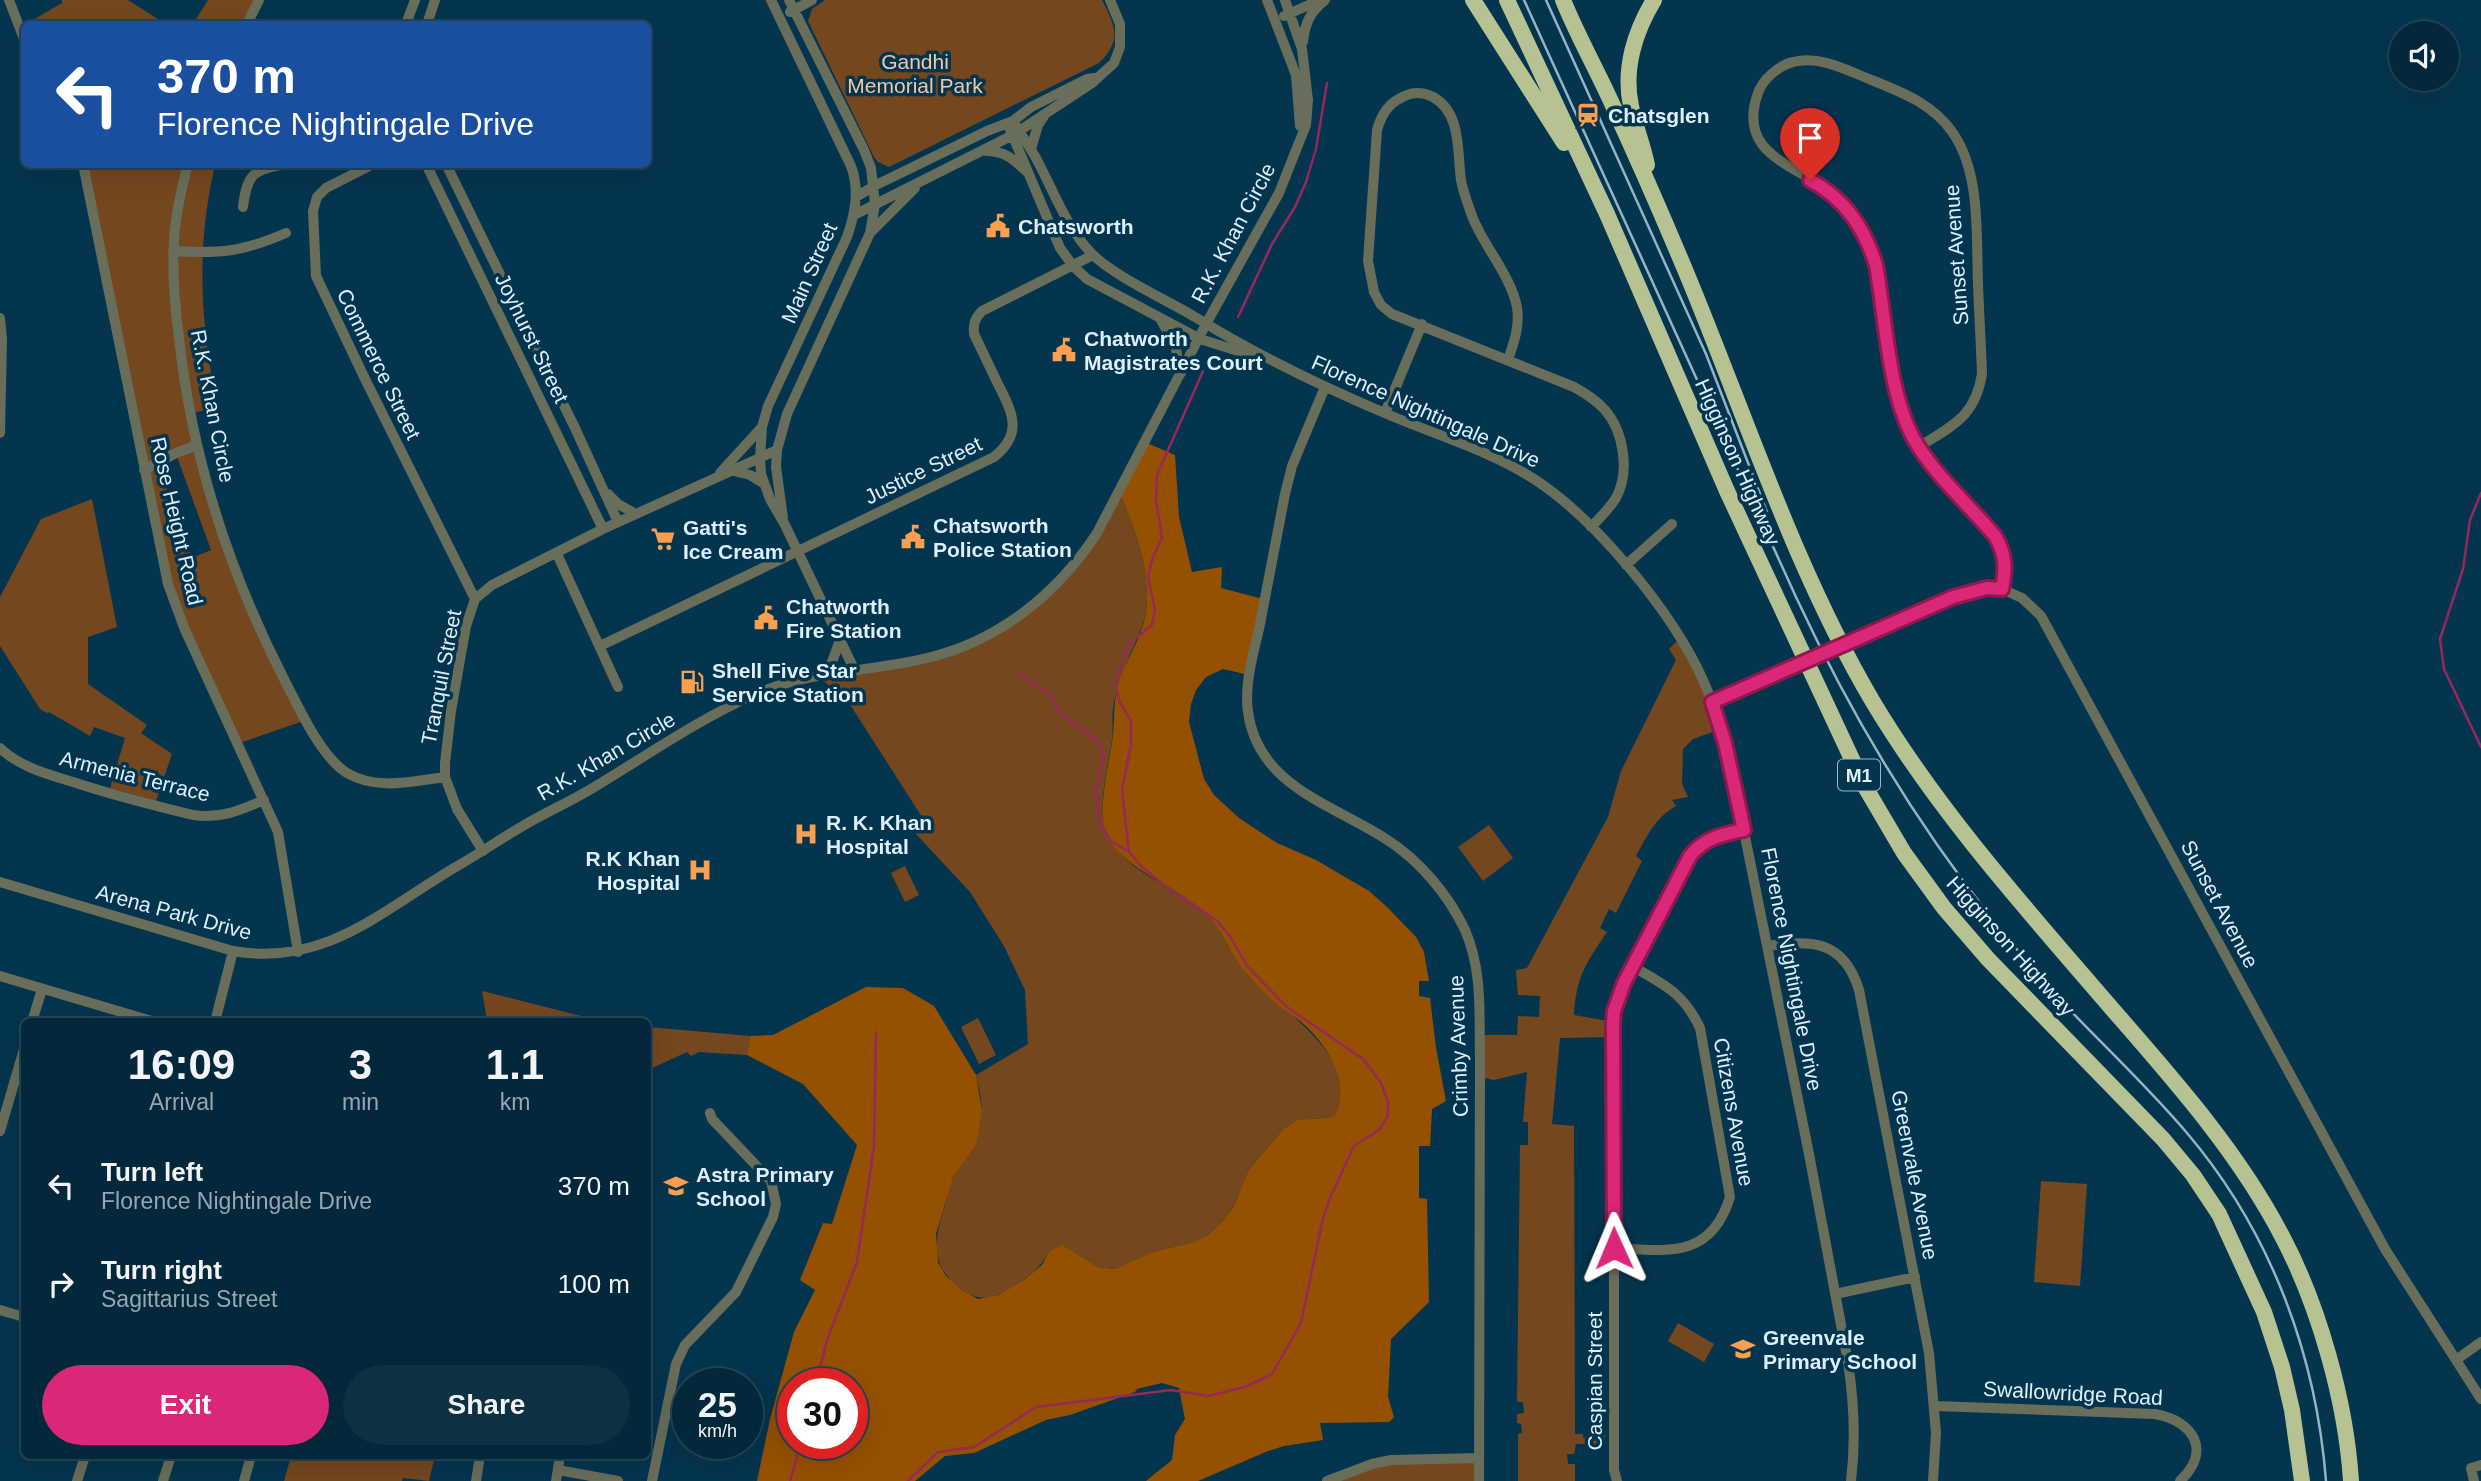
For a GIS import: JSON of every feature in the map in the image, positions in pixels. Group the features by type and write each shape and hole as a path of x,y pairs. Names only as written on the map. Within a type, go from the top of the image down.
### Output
{"highway":[{"path":"1473,0 1607,214"},
{"path":"1482,0 1506,40 1520,72"},
{"name":"Higginson Highway","path":"1507,0 1607,214 1727,491 1849,756 1877,809 1921,877 1965,933 2164,1139 2219,1214 2264,1312 2282,1367 2292,1410 2302,1481"},
{"name":"Higginson Highway","path":"1563,0 1656,203 1812,585 1873,702 1961,830 2167,1072 2256,1191 2283,1238 2326,1347 2344,1422 2351,1481"},
{"path":"1654,0 1635,40 1629,91 1656,203"}],"street":[{"path":"9,0 21,30"},
{"path":"248,21 259,0"},
{"path":"407,21 415,0"},
{"path":"428,21 435,0"},
{"name":"Main Street","path":"771,0 851,166 856,197 854,215 842,247 768,406 762,427 760,458 763,483 854,669"},
{"path":"780,17 792,5 814,0"},
{"path":"802,26 814,0"},
{"path":"854,215 983,151 1013,128 1048,111 1088,86 1114,62 1121,47 1120,24 1110,0"},
{"path":"1268,4 1286,0"},
{"name":"R.K. Khan Circle","path":"483,851 739,702 773,687 818,675 926,658 957,648 1008,624 1050,591 1084,553 1097,533 1206,324 1279,193 1308,113 1307,75 1286,0"},
{"path":"1275,20 1322,0"},
{"path":"1302,50 1307,20 1322,0"},
{"name":"R.K. Khan Circle","path":"1268,4 1292,62 1298,84 1301,118 1299,142"},
{"name":"Main Street","path":"785,525 777,483 777,450 787,414 870,233 875,204 874,186 864,150 792,5"},
{"name":"Sunset Avenue","path":"1919,447 1969,412 1979,391 1982,374 1973,192 1967,162 1951,130 1927,106 1909,96 1814,59 1788,63 1760,86 1753,106 1756,135 1772,155 1827,189 1842,202 1860,228 1876,265 1900,406 1919,447 1999,543 2005,562 2002,589 2022,597 2032,606 2055,639 2373,1227 2408,1288 2481,1399"},
{"path":"856,197 987,131 1013,128 1031,107 1087,79 1096,78"},
{"path":"1508,359 1518,321 1517,307 1501,270 1479,233 1464,193 1455,124 1438,100 1430,96 1412,94 1396,100 1381,114 1377,130 1367,261 1374,292 1381,305 1392,313 1508,359 1589,396 1604,408 1614,422 1623,452 1622,480 1611,504 1591,527"},
{"path":"1031,149 1038,125 1048,111"},
{"path":"1013,128 1031,149 1070,224 1093,255"},
{"path":"1013,128 1028,173 1060,248 1073,266"},
{"path":"983,151 996,151 1010,156 1028,173"},
{"name":"Rose Height Road","path":"84,168 168,584 175,607 278,832 298,953"},
{"name":"R.K. Khan Circle","path":"187,168 173,251 175,307 182,370 197,445 223,535 245,596 301,711 327,753 347,772 370,782 397,785 445,776"},
{"path":"243,207 248,181 261,168"},
{"name":"Commerce Street","path":"364,168 326,188 317,197 313,211 316,276 475,599"},
{"name":"Joyhurst Street","path":"428,168 603,529"},
{"name":"Joyhurst Street","path":"448,168 618,522"},
{"path":"870,233 924,179"},
{"path":"173,251 214,254 232,252 255,246 285,233"},
{"name":"Florence Nightingale Drive","path":"1093,255 1274,362 1325,387 1517,469 1555,495 1591,527 1650,593 1680,638 1702,677 1725,743 1768,946 1853,1394 1851,1481"},
{"name":"Justice Street","path":"797,552 983,463 1002,450 1011,436 1013,416 974,334 974,322 982,311 1093,255"},
{"path":"475,267 492,258"},
{"name":"Florence Nightingale Drive","path":"1073,266 1087,279 1200,338 1274,362"},
{"path":"0,318 0,433"},
{"path":"1161,319 1175,345 1181,364 1181,376"},
{"path":"1385,413 1422,324"},
{"name":"Crimby Avenue","path":"1325,387 1292,466 1284,494 1250,676 1247,710 1256,742 1269,765 1296,789 1384,838 1424,871 1455,912 1471,947 1480,1001 1479,1481"},
{"path":"718,475 762,427"},
{"path":"144,470 197,445"},
{"name":"Tranquil Street","path":"483,851 457,809 445,776 451,711 466,626 475,599 492,584 603,529 777,450"},
{"path":"730,470 750,475 763,483"},
{"path":"604,489 618,504 636,513"},
{"path":"1626,565 1672,524"},
{"path":"600,646 797,552"},
{"path":"557,554 618,687"},
{"path":"1712,702 1953,597 1987,588 2002,589"},
{"path":"818,675 832,662 840,640"},
{"name":"Armenia Terrace","path":"0,748 20,763 38,771 193,816 230,815 264,800"},
{"name":"Caspian Street","path":"1617,1481 1614,1471 1613,1407 1613,1023 1619,994 1632,966 1695,849 1711,838 1744,830"},
{"name":"Arena Park Drive","path":"0,882 233,951 253,955 298,953 342,937 483,851"},
{"name":"Greenvale Avenue","path":"1768,946 1796,942 1819,945 1838,956 1855,978 1864,1010 1929,1353 1935,1406 1933,1481"},
{"path":"216,1018 233,951"},
{"name":"Citizens Avenue","path":"1614,1248 1673,1249 1699,1242 1717,1227 1730,1197 1700,1028 1686,1003 1675,991 1632,966"},
{"path":"0,976 121,1017"},
{"path":"33,1018 42,989"},
{"path":"0,1131 21,1059"},
{"path":"652,1481 676,1364 685,1345 736,1292 773,1217 776,1204 771,1181 712,1119 710,1113"},
{"path":"1835,1294 1914,1277"},
{"path":"0,1310 21,1316"},
{"path":"2456,1360 2481,1342"},
{"name":"Swallowridge Road","path":"1935,1406 2155,1413 2170,1416 2186,1426 2196,1447 2194,1462 2180,1481"},
{"path":"1327,1481 1372,1464 1391,1460 1479,1458"},
{"path":"77,1481 84,1459"},
{"path":"163,1481 170,1459"},
{"path":"244,1481 250,1459"},
{"path":"476,1481 480,1459"},
{"path":"2474,1481 2471,1468 2481,1465"},
{"path":"557,1475 618,1481"}],"green space":[{"path":"62,0 128,0 161,21 31,21 62,3"},
{"path":"208,0 259,0 248,21 195,21"},
{"name":"Gandhi Memorial Park","path":"825,0 1102,0 1113,25 1114,40 1107,55 1099,63 889,167 874,157 808,21 812,9"},
{"path":"84,168 214,168 205,227 202,286 207,346 217,408 191,413 223,536 306,720 237,744 175,607","holes":["176,454 211,550 192,558 158,465"]},
{"path":"1120,494 1140,547 1147,602 1142,626 1115,696 1103,806 1108,831 1116,848 1135,867 1193,902 1210,917 1244,971 1314,1036 1329,1055 1339,1075 1341,1096 1334,1117 1297,1120 1283,1129 1248,1171 1234,1206 1208,1235 1194,1242 1152,1252 1115,1269 1097,1267 1049,1252 1037,1268 1004,1292 986,1298 973,1296 951,1280 939,1262 938,1231 952,1181 981,1113 976,1075 1028,1044 1025,990 1004,946 970,892 916,834 922,817 849,703 818,676 955,650 1050,593"},
{"path":"92,499 117,627 88,637 88,684 147,725 141,733 172,754 156,801 110,788 125,738 94,727 90,736 40,709 0,646 0,597 41,519"},
{"path":"1680,638 1721,729 1693,739 1683,749 1682,784 1688,797 1672,800 1676,806 1662,816 1648,835 1636,856 1642,861 1616,913 1609,909 1600,928 1607,932 1580,980 1574,1015 1614,1022 1613,1037 1560,1038 1552,1124 1574,1126 1575,1434 1583,1434 1583,1438 1605,1435 1605,1444 1576,1444 1574,1454 1567,1454 1568,1464 1575,1464 1575,1481 1518,1481 1518,1434 1522,1433 1521,1424 1517,1423 1517,1414 1524,1413 1523,1402 1517,1402 1520,1145 1528,1145 1528,1122 1523,1122 1527,1072 1494,1080 1480,1077 1479,1035 1517,1035 1518,1016 1539,1017 1540,996 1518,995 1516,970 1527,968 1608,817 1621,771 1676,660 1669,649"},
{"path":"1489,825 1513,858 1483,881 1458,847"},
{"path":"905,866 919,895 905,902 891,873"},
{"path":"482,991 589,1018 487,1018"},
{"path":"978,1018 996,1055 979,1064 961,1027"},
{"path":"651,1027 750,1036 747,1055 699,1052 691,1056 687,1052 651,1069"},
{"path":"2041,1181 2087,1184 2080,1286 2034,1282"},
{"path":"1678,1323 1714,1344 1704,1362 1668,1341"},
{"path":"1479,1458 1479,1481 1329,1481 1372,1465"},
{"path":"290,1459 434,1459 429,1481 403,1478 402,1481 284,1481"}],"shaded area":[{"path":"1147,443 1175,455 1179,517 1192,572 1222,567 1221,588 1263,599 1249,675 1223,669 1206,677 1196,690 1191,704 1189,722 1204,779 1214,795 1239,818 1277,843 1316,860 1369,891 1416,937 1424,952 1429,981 1419,981 1419,996 1430,998 1446,1101 1432,1109 1430,1146 1419,1146 1419,1198 1427,1199 1429,1302 1391,1339 1388,1397 1394,1417 1389,1422 1320,1423 1323,1440 1268,1451 1198,1481 1146,1481 1172,1460 1175,1435 1185,1419 1179,1388 1162,1383 1137,1389 1070,1415 1046,1420 974,1453 945,1456 915,1481 757,1481 777,1394 777,1459 868,1459 868,1368 784,1368 794,1332 815,1290 800,1280 823,1223 832,1224 857,1145 803,1084 747,1055 750,1036 773,1035 866,987 903,988 934,1006 976,1075 982,1111 976,1144 953,1177 936,1234 938,1262 946,1276 978,1299 998,1295 1025,1279 1042,1265 1049,1252 1062,1245 1097,1267 1115,1269 1152,1252 1194,1242 1208,1235 1234,1206 1248,1171 1283,1129 1297,1120 1334,1117 1339,1105 1341,1093 1336,1069 1316,1036 1273,1001 1244,971 1215,924 1202,910 1136,867 1114,846 1107,835 1103,799 1116,695 1143,623 1147,602 1140,547 1120,494"}],"waterway":[{"path":"1238,317 1272,244 1295,207 1306,182 1316,149 1327,83"},
{"path":"1129,852 1122,789 1131,745 1131,721 1120,703 1115,682 1129,644 1152,625 1155,610 1148,576 1162,538 1156,500 1157,475 1203,371"},
{"path":"2481,493 2470,520 2463,569 2440,639 2444,669 2481,747"},
{"path":"908,1481 938,1452 974,1447 1036,1407 1171,1390 1208,1396 1245,1387 1272,1374 1301,1323 1323,1218 1330,1198 1354,1146 1379,1130 1388,1116 1388,1101 1381,1083 1363,1059 1287,1007 1247,966 1230,936 1216,920 1169,889 1142,867 1129,852 1111,841 1100,823 1096,791 1104,754 1099,743 1059,712 1052,696 1019,673"},
{"path":"820,1368 827,1340 857,1262 874,1146 876,1032"},
{"path":"790,1481 797,1459"}],"railway":[{"path":"1524,0 1796,597 1838,682 1885,765 1937,845 2038,975 2187,1133 2216,1171 2265,1252 2300,1340 2321,1433 2326,1481"},
{"path":"1546,0 1706,354 1767,512"}],"place":[{"name":"Chatsglen","path":"1588,115"},
{"name":"Chatsworth","path":"998,226"},
{"name":"Chatworth Magistrates Court","path":"1064,350"},
{"name":"Chatsworth Police Station","path":"913,537"},
{"name":"Gatti's Ice Cream","path":"663,539"},
{"name":"Chatworth Fire Station","path":"766,618"},
{"name":"Shell Five Star Service Station","path":"692,682"},
{"name":"R. K. Khan Hospital","path":"806,834"},
{"name":"R.K Khan Hospital","path":"700,870"},
{"name":"Astra Primary School","path":"676,1186"},
{"name":"Greenvale Primary School","path":"1743,1349"}],"route":[{"path":"1614,1248 1613,1023 1619,994 1695,849 1711,838 1744,830 1725,743 1712,702 1953,597 1987,588 2002,589 2005,575 2003,551 1995,536 1941,476 1919,447 1903,416 1897,395 1876,265 1870,247 1852,214 1842,202 1827,189 1810,180"}]}
